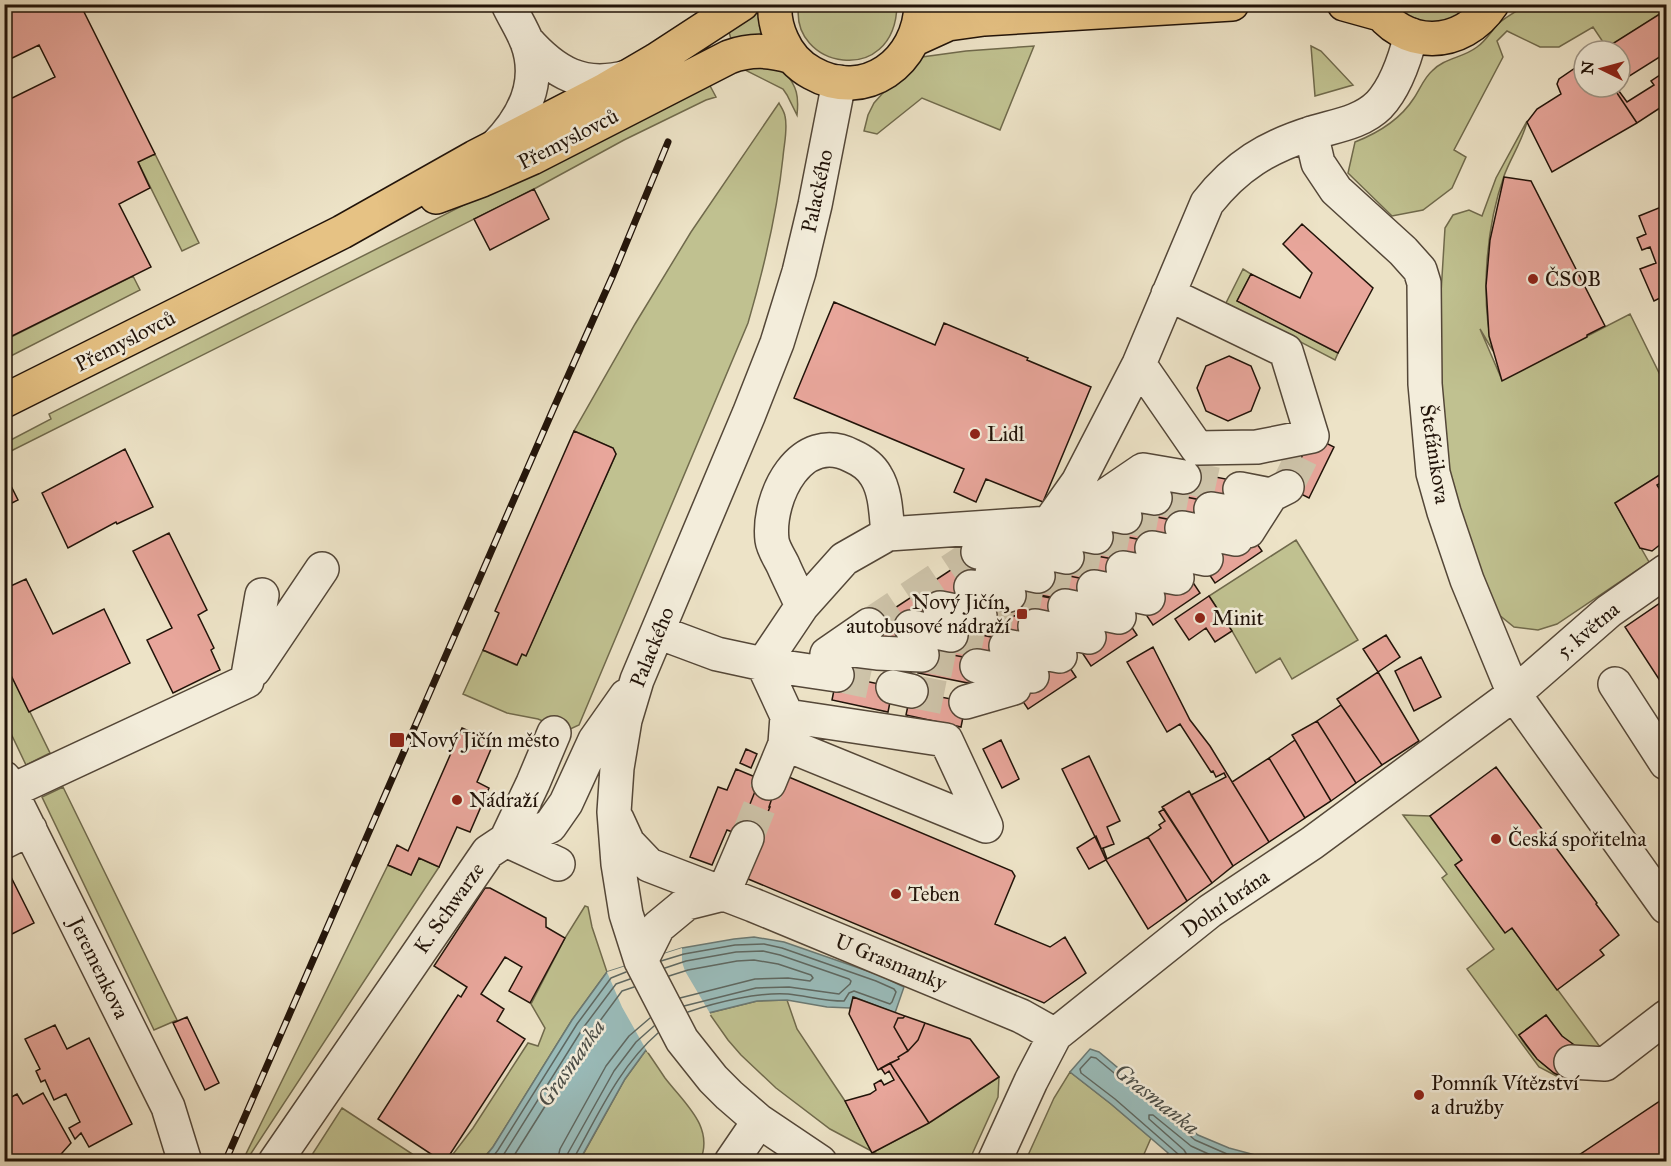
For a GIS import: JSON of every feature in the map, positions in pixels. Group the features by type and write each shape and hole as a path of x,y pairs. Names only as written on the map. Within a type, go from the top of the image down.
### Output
{"main road":[{"name":"Přemyslovců","path":"4,401 342,232 495,147 582,103 742,4"},
{"path":"775,4 775,21 778,32 792,57 816,76 839,82 862,81 884,73 902,58 915,39 921,4"},
{"path":"915,39 948,24 984,19 1232,4"},
{"path":"1344,4 1377,9 1394,27 1411,35 1431,39 1452,36 1461,32 1478,21 1492,5"},
{"name":"Přemyslovců","path":"342,232 507,170 729,57 762,50 792,57"}],"street":[{"path":"495,147 517,120 529,96 532,75 526,40 508,4"},
{"path":"763,664 802,606 844,559 888,534 1049,524 1078,482 1139,364 1207,203 1236,171 1274,147 1367,115 1379,105 1391,88 1405,58 1411,35"},
{"path":"526,40 555,68 579,78 598,82 627,77"},
{"name":"Palackého","path":"820,1161 759,1121 729,1095 682,1040 641,961 626,914 618,864 614,812 617,768 626,720 637,680 745,424 777,343 799,272 815,205 839,82"},
{"name":"Štefánikova","path":"1311,133 1318,164 1336,190 1403,250 1420,270 1424,284 1425,384 1433,473 1467,580 1514,694 1663,894"},
{"path":"1139,364 1197,448 1257,447 1312,436 1286,351 1168,294"},
{"path":"802,606 772,543 771,524 782,486 793,469 807,455 825,450 844,452 862,461 876,475 882,493 888,534"},
{"path":"658,632 717,654 763,664 804,670 837,662 961,603 993,542 1033,562 1119,504 1143,470 1184,477"},
{"path":"1119,504 1155,498"},
{"path":"1182,528 1256,510 1211,508"},
{"path":"1123,567 1192,568 1152,548"},
{"path":"8,785 247,681 322,569"},
{"name":"5. května","path":"1514,694 1609,611 1666,571"},
{"path":"1065,606 1132,608 1094,587"},
{"path":"247,681 262,595"},
{"path":"1006,646 1072,649 1035,626"},
{"path":"763,664 786,730 770,783"},
{"path":"966,702 1023,682 977,666"},
{"name":"K. Schwarze","path":"275,1161 488,852 506,840 529,836 550,826 566,803 595,740 637,680"},
{"path":"1615,684 1666,763"},
{"name":"Dolní brána","path":"994,1161 1031,1080 1055,1035 1210,911 1312,843 1514,694"},
{"path":"786,730 946,740 986,826 786,730"},
{"path":"554,733 506,840 558,864"},
{"name":"Jeremenkova","path":"8,785 17,835 168,1107 185,1161"},
{"name":"U Grasmanky","path":"614,812 628,843 649,864 1021,1016 1055,1035"},
{"path":"641,961 658,927 687,903 723,894 747,838"},
{"path":"1571,1062 1605,1064 1647,1025"},
{"path":"731,1161 759,1121"}],"green space":[{"path":"799,4 897,5 892,32 879,49 862,58 843,60 825,55 809,43 800,26"},
{"path":"1391,5 1474,5 1469,10 1440,24 1416,21"},
{"path":"1526,5 1666,5 1666,10 1621,39 1601,39 1593,27 1559,47 1540,47 1507,31 1497,41 1503,57 1454,150 1466,157 1452,188 1423,210 1392,216 1348,173 1355,142 1380,130 1395,119 1408,106 1427,77 1437,67 1477,47 1499,23"},
{"path":"757,10 761,37 732,43 728,28"},
{"path":"1034,46 1000,130 922,98 877,134 864,131 874,103 902,79 922,57"},
{"path":"1311,46 1321,51 1353,85 1315,96"},
{"path":"749,63 785,72 796,92 797,115 783,89 741,68"},
{"path":"708,82 716,97 624,140 534,189 5,454 5,443 51,419 49,414"},
{"path":"779,103 785,114 786,136 769,241 748,323 579,725 566,731 538,719 507,713 463,694 483,650 516,665 522,654 526,655 616,454 613,448 574,431 691,232"},
{"path":"1527,121 1504,176 1489,240 1486,286 1489,331 1493,351 1480,329 1502,380 1630,314 1666,387 1666,499 1657,485 1664,481 1661,474 1615,503 1649,562 1557,624 1538,630 1514,627 1498,614 1491,599 1453,490 1440,368 1445,228 1453,215 1469,210 1482,216 1496,178"},
{"path":"155,154 199,243 182,251 138,162"},
{"path":"1243,269 1251,274 1237,301 1338,353 1335,360 1226,303"},
{"path":"133,276 140,290 5,359 5,340"},
{"path":"1296,540 1358,640 1292,679 1280,658 1256,673 1209,596"},
{"path":"5,661 50,753 26,765 5,721"},
{"path":"63,787 177,1020 154,1030 42,797"},
{"path":"1403,815 1430,816 1462,860 1455,865 1505,932 1512,928 1600,1047 1574,1045 1560,1034 1546,1015 1519,1035 1538,1060 1564,1080 1539,1067 1467,969 1494,949 1442,878 1447,874"},
{"path":"419,858 439,867 246,1161 242,1162 388,865 411,875"},
{"path":"585,906 588,907 607,972 572,1020 493,1147 481,1161 447,1162 473,1128 528,1043 538,1046 545,1028 531,1004 565,938"},
{"path":"787,1000 797,1029 845,1101 871,1151 830,1129 776,1088 741,1055 709,1013 757,1001"},
{"path":"646,1050 701,1126 704,1149 700,1161 579,1162 625,1079"},
{"path":"1070,1072 1151,1138 1141,1161 1025,1162 1054,1098"},
{"path":"999,1077 998,1097 969,1161 890,1161 874,1152 929,1123"},
{"path":"342,1108 423,1161 308,1161"}],"water":[{"name":"Grasmanka","path":"754,937 784,942 879,975 904,987 895,1013 854,997 850,1008 827,1007 787,1000 757,1001 692,1017 677,1024 646,1050 625,1079 579,1161 481,1162 493,1147 572,1020 607,972 682,948"},
{"path":"1090,1049 1099,1052 1198,1135 1229,1148 1278,1161 1180,1161 1167,1155 1168,1153 1111,1104 1070,1072"}],"pier":[{"path":"682,948 682,962 685,971 711,1015 679,1026 648,1053 622,1007 607,972"}],"building":[{"path":"4,4 80,4 155,154 138,162 150,188 119,204 151,267 4,340 4,102 55,77 39,45 4,62"},
{"path":"1666,10 1666,66 1661,56 1632,74 1632,39 1620,39"},
{"path":"1572,70 1572,99 1621,99 1637,123 1552,172 1527,122 1537,109 1561,94 1557,84 1559,79"},
{"path":"1663,73 1666,78 1666,104 1637,123 1621,99 1627,102 1632,99 1654,85 1651,81"},
{"name":"ČSOB","path":"1504,177 1531,181 1605,326 1502,381 1489,336 1486,286 1490,240"},
{"path":"534,189 549,219 490,250 474,219"},
{"path":"1666,205 1666,295 1654,301 1640,269 1656,263 1650,247 1642,250 1637,238 1646,234 1639,216"},
{"path":"1302,224 1373,288 1338,353 1237,301 1251,274 1300,298 1312,273 1283,244"},
{"name":"Lidl","path":"834,302 935,345 944,323 1091,387 1043,502 986,479 976,502 954,492 964,469 794,398"},
{"path":"1229,356 1251,366 1260,388 1251,411 1228,421 1206,411 1197,388 1206,366"},
{"path":"574,431 613,448 616,454 526,656 522,654 517,665 483,650 499,613 495,611"},
{"path":"1312,436 1334,447 1309,498 1287,487"},
{"path":"125,449 153,507 117,524 116,522 68,548 42,493"},
{"path":"1185,471 1241,482 1237,507 1180,496"},
{"path":"4,472 18,500 4,507"},
{"path":"1661,474 1664,481 1657,485 1666,499 1666,540 1652,551 1640,548 1615,503"},
{"path":"1156,491 1212,502 1207,527 1151,516"},
{"path":"1126,511 1183,522 1178,547 1121,536"},
{"path":"1097,531 1153,542 1149,566 1092,555"},
{"path":"1248,531 1262,551 1215,583 1201,562"},
{"path":"169,533 207,610 198,615 214,648 211,650 220,670 173,693 147,640 172,628 133,551"},
{"path":"1069,551 1124,561 1119,586 1064,575"},
{"path":"978,552 992,573 945,604 931,583"},
{"path":"1039,570 1095,581 1090,605 1035,594"},
{"path":"1186,572 1200,593 1153,625 1139,604"},
{"path":"26,579 53,634 104,609 130,663 29,712 4,661 4,589"},
{"path":"1010,590 1066,601 1061,625 1006,614"},
{"path":"916,594 930,614 883,646 869,625"},
{"path":"1209,596 1232,631 1215,642 1206,628 1189,640 1175,619"},
{"path":"1666,599 1666,690 1625,627"},
{"path":"981,610 1036,620 1031,645 976,634"},
{"path":"1123,614 1137,635 1091,666 1077,645"},
{"path":"952,629 1007,640 1002,664 947,654"},
{"path":"1386,635 1400,657 1378,672 1363,649"},
{"path":"1153,647 1190,720 1210,746 1269,842 1233,866 1191,795 1226,777 1224,773 1216,777 1213,771 1211,772 1180,724 1167,732 1127,662"},
{"path":"923,649 978,660 973,684 918,673"},
{"path":"1062,656 1076,677 1028,709 1014,688"},
{"path":"1421,657 1441,697 1414,711 1395,671"},
{"path":"1378,672 1419,741 1382,765 1337,699"},
{"path":"837,675 893,687 888,712 832,700"},
{"path":"911,691 966,702 961,727 906,715"},
{"path":"1341,705 1382,765 1356,783 1317,721"},
{"path":"1317,721 1356,783 1331,801 1292,735"},
{"name":"Nádraží","path":"462,728 494,742 477,782 489,788 470,832 457,827 439,867 419,858 411,875 388,865 397,845 408,851"},
{"path":"1001,740 1019,779 1002,788 983,749"},
{"path":"1295,740 1331,801 1305,818 1269,758"},
{"path":"746,749 757,754 751,768 740,763"},
{"path":"1089,756 1120,821 1107,827 1114,844 1101,849 1062,769"},
{"path":"1269,758 1305,818 1269,842 1232,782"},
{"path":"1496,767 1619,935 1600,950 1604,955 1557,990 1512,928 1505,933 1455,865 1462,860 1430,816"},
{"path":"736,769 760,779 738,834 727,830 712,865 690,857 718,787 727,790"},
{"name":"Teben","path":"784,775 1012,871 1015,876 995,924 1050,947 1065,937 1086,973 1044,1003 741,876 772,798 774,799"},
{"path":"760,779 778,787 755,842 738,834"},
{"path":"1189,791 1233,866 1212,883 1162,807"},
{"path":"1164,809 1212,883 1187,901 1148,837 1161,828 1159,825 1165,821 1159,812"},
{"path":"1096,836 1106,860 1089,869 1077,848"},
{"path":"1148,837 1187,901 1148,929 1101,849 1103,848 1107,859"},
{"path":"10,875 34,923 4,938 4,877"},
{"path":"485,888 490,888 546,918 546,927 565,938 530,1003 509,991 522,967 505,957 481,994 504,1009 497,1021 525,1039 443,1162 378,1119 458,995 461,997 467,987 434,966"},
{"path":"853,997 905,1016 898,1018 894,1027 908,1051 898,1057 899,1059 878,1070 849,1014"},
{"path":"1546,1015 1562,1036 1577,1047 1564,1078 1537,1059 1519,1035"},
{"path":"905,1016 925,1023 918,1040 908,1051 894,1027 898,1018"},
{"path":"187,1017 219,1083 205,1090 173,1023"},
{"path":"925,1023 970,1039 999,1077 929,1123 890,1063 899,1059 898,1057 908,1051 918,1040"},
{"path":"55,1025 67,1049 89,1038 132,1124 89,1147 81,1133 75,1139 69,1128 80,1122 66,1094 54,1100 45,1080 41,1082 36,1071 40,1069 25,1039"},
{"path":"890,1063 929,1123 872,1153 845,1101 870,1094 876,1090 874,1084 881,1080 884,1085 894,1080 889,1071 885,1074 881,1068"},
{"path":"43,1093 71,1143 54,1162 4,1162 4,1101 17,1094 23,1104"},
{"path":"1666,1097 1666,1162 1583,1162 1579,1155"}],"tunnel":[{"path":"1287,487 1312,436"},
{"path":"1184,477 1240,489"},
{"path":"1155,498 1211,509"},
{"path":"1125,517 1182,528"},
{"path":"1096,537 1152,548"},
{"path":"869,625 978,552"},
{"path":"1067,557 1123,568"},
{"path":"1038,576 1094,587"},
{"path":"1009,595 1065,606"},
{"path":"980,616 1035,626"},
{"path":"951,635 1006,646"},
{"path":"922,655 977,666"},
{"path":"837,675 893,687"},
{"path":"911,691 966,702"},
{"path":"747,838 769,783"}],"railway":[{"path":"225,1162 613,275 668,142"}],"place":[{"name":"ČSOB","path":"1533,279"},
{"name":"Lidl","path":"975,434"},
{"name":"Nový Jičín, autobusové nádraží","path":"1022,614"},
{"name":"Minit","path":"1200,618"},
{"name":"Nový Jičín město","path":"397,740"},
{"name":"Nádraží","path":"457,800"},
{"name":"Česká spořitelna","path":"1496,839"},
{"name":"Teben","path":"896,894"},
{"name":"Pomník Vítězství a družby","path":"1419,1095"}]}
